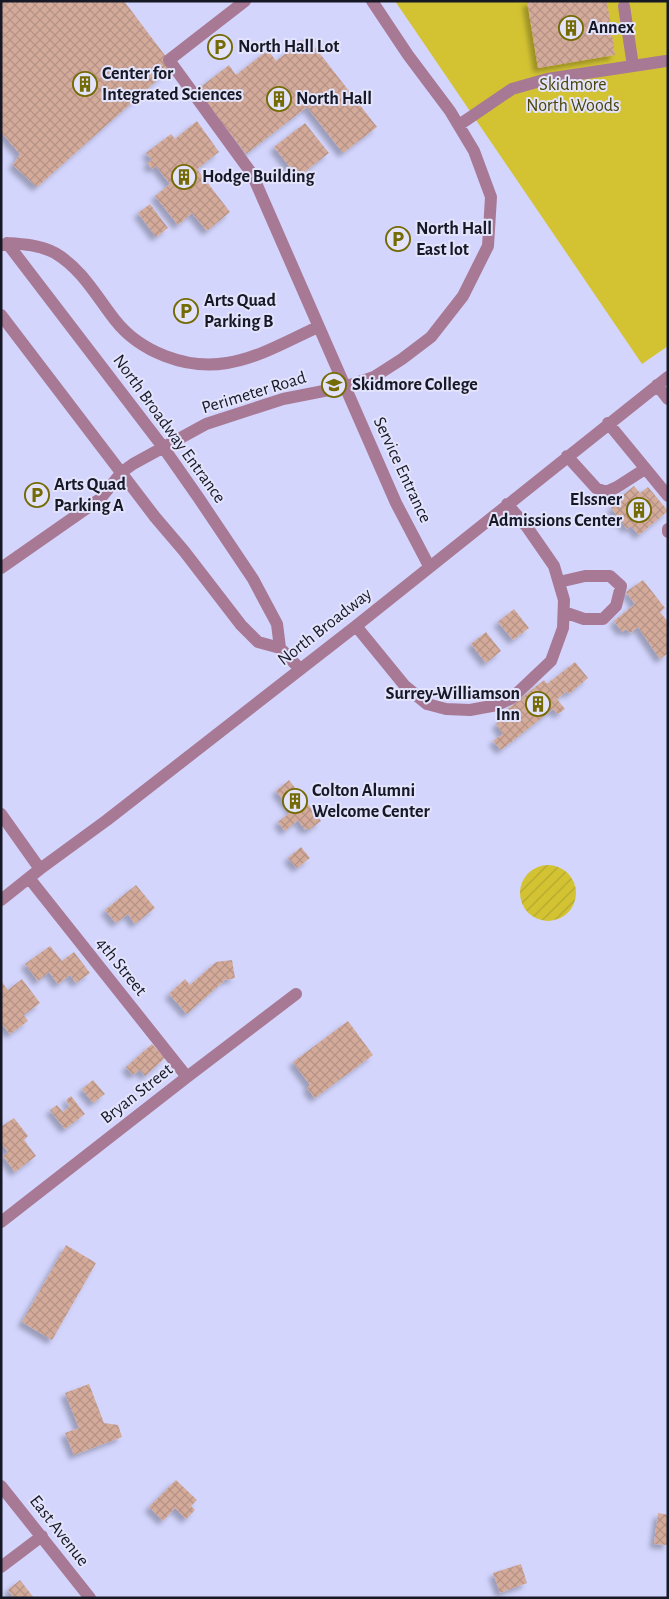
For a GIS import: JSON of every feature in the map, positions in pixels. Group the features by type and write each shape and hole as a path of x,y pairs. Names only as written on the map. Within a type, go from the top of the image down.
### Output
{"street":[{"name":"Service Entrance","path":"246,1 169,60 252,174 344,387 396,502 429,566"},
{"name":"Perimeter Road","path":"1,568 100,499 122,472 206,424 283,399 344,387 374,377 431,337 463,296 488,246 491,197 474,151 459,125 372,1"},
{"path":"624,6 633,66"},
{"path":"459,125 512,89 547,78 666,60"},
{"path":"4,245 36,246 55,253 75,268 117,323 142,345 170,358 200,365 227,363 257,355 318,327"},
{"name":"North Broadway Entrance","path":"4,245 163,447 252,579 277,624 280,648"},
{"path":"1,316 122,472 154,517 184,551 241,625 258,642 280,648 300,669"},
{"name":"North Broadway","path":"1,900 356,626 668,377"},
{"path":"657,385 668,399"},
{"path":"608,424 668,496"},
{"path":"567,456 596,488 606,492 617,487 645,468"},
{"path":"356,626 405,686 427,704 446,709 470,710 497,705 512,698 551,661 563,628 564,600 554,566 527,527 507,504"},
{"path":"559,582 585,576 610,576 621,586 616,606 603,619 584,618 564,612"},
{"path":"1,814 40,869"},
{"name":"4th Street","path":"29,878 187,1077"},
{"name":"Bryan Street","path":"1,1222 296,994"},
{"name":"East Avenue","path":"1,1486 90,1598"},
{"path":"1,1567 42,1536"}],"green space":[{"name":"Skidmore North Woods","path":"395,1 668,1 668,346 642,364"},
{"path":"548,865 559,867 568,873 574,882 576,893 574,904 568,913 559,919 548,921 537,919 528,913 522,904 520,893 522,882 528,873 537,867"}],"building":[{"name":"Center for Integrated Sciences","path":"1,1 124,1 173,66 37,187 13,165 20,154 1,132"},
{"name":"Annex","path":"527,1 607,1 615,55 538,68"},
{"name":"North Hall","path":"307,37 377,127 343,153 307,107 246,154 197,90 229,65 236,75 268,50 276,61"},
{"name":"Hodge Building","path":"197,121 219,152 197,169 230,212 207,231 192,213 178,225 155,196 170,184 156,166 152,169 147,163 152,160 146,153 171,134 175,139"},
{"path":"305,123 329,153 298,177 274,147"},
{"path":"150,204 168,228 156,237 138,213"},
{"name":"Elssner Admissions Center","path":"634,486 640,493 648,487 668,511 639,535 631,526 627,529 611,508 625,497 623,495"},
{"path":"643,580 665,608 660,612 668,622 668,649 666,651 668,653 660,659 638,627 630,633 626,629 622,632 614,621 635,604 626,592"},
{"path":"514,609 529,628 513,640 498,622"},
{"path":"486,632 501,651 486,663 471,644"},
{"name":"Surrey-Williamson Inn","path":"575,662 588,678 569,694 567,691 557,699 565,709 558,714 553,709 501,750 493,741 503,734 496,724 507,715 504,712 544,680 547,684"},
{"name":"Colton Alumni Welcome Center","path":"289,780 321,821 309,830 307,827 305,830 298,820 285,831 278,822 292,811 276,791"},
{"path":"301,847 310,858 297,868 288,858"},
{"path":"136,885 155,908 135,924 128,914 116,923 105,910"},
{"path":"50,946 62,961 74,952 90,973 76,983 70,975 58,984 49,972 38,981 25,964"},
{"path":"232,960 235,978 225,980 187,1014 169,994 185,979 190,985 216,962"},
{"path":"22,979 40,1003 24,1015 28,1021 10,1034 1,1023 1,981 8,990"},
{"path":"348,1021 373,1055 315,1098 307,1088 310,1085 293,1062"},
{"path":"152,1044 165,1058 145,1076 140,1070 133,1075 126,1067"},
{"path":"93,1080 105,1094 93,1103 82,1089"},
{"path":"71,1096 85,1114 65,1129 50,1110 57,1105 63,1112 70,1106 66,1100"},
{"path":"14,1118 28,1136 24,1140 36,1156 15,1172 3,1156 8,1152 1,1143 1,1127"},
{"path":"66,1245 96,1263 52,1340 22,1322"},
{"path":"89,1384 104,1423 118,1425 122,1437 74,1455 65,1433 79,1428 65,1393"},
{"path":"176,1480 197,1500 191,1506 195,1510 186,1519 175,1508 163,1521 149,1507"},
{"path":"658,1513 668,1515 668,1545 654,1544"},
{"path":"521,1564 527,1583 500,1593 493,1573"},
{"path":"20,1580 34,1598 14,1598 8,1590"}],"place":[{"name":"Annex","path":"571,28"},
{"name":"North Hall Lot","path":"220,47"},
{"name":"Center for Integrated Sciences","path":"85,84"},
{"name":"North Hall","path":"279,99"},
{"name":"Hodge Building","path":"184,177"},
{"name":"North Hall East lot","path":"398,239"},
{"name":"Arts Quad Parking B","path":"186,311"},
{"name":"Skidmore College","path":"334,385"},
{"name":"Arts Quad Parking A","path":"37,495"},
{"name":"Elssner Admissions Center","path":"639,510"},
{"name":"Surrey-Williamson Inn","path":"538,704"},
{"name":"Colton Alumni Welcome Center","path":"295,801"}]}
